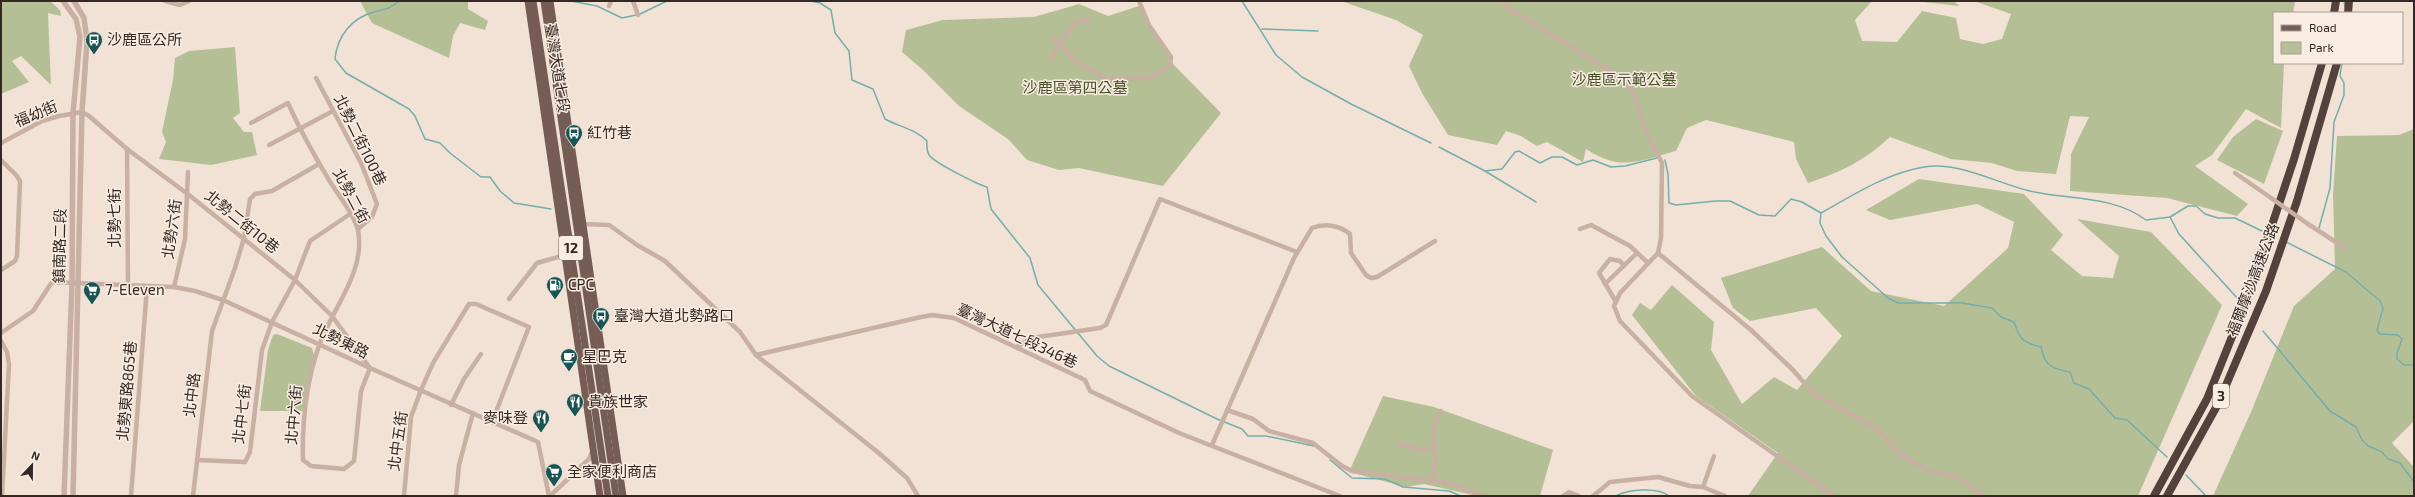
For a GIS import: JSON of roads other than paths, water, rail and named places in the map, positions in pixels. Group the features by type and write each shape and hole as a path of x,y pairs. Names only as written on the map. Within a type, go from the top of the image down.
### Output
{"highway":[{"path":"2334,12 2336,1"},
{"path":"2348,12 2349,1"},
{"name":"福爾摩沙高速公路","path":"2154,496 2207,399 2239,319 2318,83 2322,64"},
{"name":"福爾摩沙高速公路","path":"2167,496 2218,404 2266,291 2297,201 2332,86 2337,64"}],"main road":[{"name":"臺灣大道七段","path":"528,1 565,255 597,448 608,496"},
{"name":"臺灣大道七段","path":"533,1 597,448 600,496"},
{"name":"臺灣大道七段","path":"544,1 613,445 623,496"},
{"name":"臺灣大道七段","path":"550,1 613,445 616,496"}],"street":[{"name":"鎮南路二段","path":"63,1 76,19 80,37 73,113 72,284 64,496"},
{"name":"鎮南路二段","path":"73,496 82,112 87,29 80,8 74,1"},
{"path":"165,1 180,6 189,1"},
{"path":"633,1 638,15"},
{"path":"1054,38 1078,63 1108,79 1150,78 1170,65 1171,57 1149,24 1139,1"},
{"path":"1500,1 1511,10 1610,70 1630,88 1646,132 1662,163 1661,238 1658,252 1620,293 1614,306 1620,321 1692,396 1834,496"},
{"path":"1052,60 1059,43 1076,22 1089,20"},
{"name":"北勢二街100巷","path":"316,78 361,163 377,204 372,217 358,229"},
{"name":"北勢二街","path":"251,123 288,103 319,164 358,229 357,259 320,343"},
{"path":"269,145 333,111"},
{"name":"福幼街","path":"1,143 42,121 82,112"},
{"name":"北勢二街10巷","path":"82,112 90,116 127,149 189,195 295,280 332,316 370,368"},
{"name":"北勢七街","path":"127,149 128,287"},
{"path":"1,160 20,181 17,256 15,261 1,270"},
{"name":"北中路","path":"193,496 212,331 244,238 252,195 272,191 319,164"},
{"name":"北勢六街","path":"174,288 185,239 189,195 188,172"},
{"path":"2236,173 2308,224 2345,248"},
{"path":"1017,347 1031,338 1103,327 1110,319 1160,199 1297,252"},
{"path":"272,322 295,280 310,240 350,214"},
{"path":"582,224 610,225 637,245 665,261 740,332 756,355 880,454 906,478 918,496"},
{"path":"1212,445 1297,252 1312,228 1328,225 1338,227 1350,234 1351,253 1366,275 1371,278 1377,277 1435,241"},
{"path":"1580,229 1590,225 1599,227 1630,246 1648,263"},
{"path":"1658,252 1751,330 1793,370 1813,393 1879,430 1900,453 1913,462 1928,471 1954,476 1984,496"},
{"path":"1605,284 1637,253"},
{"path":"509,299 537,263 565,255"},
{"path":"1616,302 1599,272 1610,259 1620,261 1624,266"},
{"name":"北勢東路","path":"1,332 33,311 52,282 128,287 174,288 195,291 223,300 320,343 370,368 538,442 549,496"},
{"name":"北勢東路865巷","path":"130,496 147,287"},
{"name":"北中五街","path":"404,496 412,417 421,390 433,363 470,304 476,304 529,327 492,422"},
{"name":"臺灣大道七段346巷","path":"756,355 845,332 875,329 932,315 954,318 1085,380 1090,391 1179,434 1212,445 1340,496"},
{"name":"北中七街","path":"197,460 245,462 248,458 250,452 262,350 272,322"},
{"path":"1,341 7,352 9,364 2,496"},
{"name":"北中六街","path":"320,343 310,377 303,448 303,460 310,466 344,469 354,461 361,391 370,368"},
{"path":"451,404 464,379 481,354"},
{"path":"1227,410 1254,419 1269,431 1313,443 1342,466 1352,471 1450,483 1473,495 1482,496"},
{"path":"1434,480 1434,426 1441,411"},
{"path":"456,496 459,465 473,413"},
{"path":"1399,444 1421,450 1433,447"},
{"path":"549,496 589,459 597,448 613,445"},
{"path":"1703,487 1714,456"},
{"path":"1593,496 1610,482 1651,477 1658,477 1690,486 1703,487 1725,496"},
{"path":"1563,496 1570,492 1579,496"}],"waterway":[{"path":"399,1 393,6 366,15 352,24 342,36 336,51 335,59 346,73 409,109 415,116 425,139 440,143 450,153 481,177 490,177 500,191 514,203 551,209"},
{"path":"571,1 597,6 622,18 636,15"},
{"path":"640,14 667,1"},
{"path":"810,1 820,3 831,10 835,33 849,51 852,80 873,89 885,119 912,131 927,141 928,153 940,164 987,187 991,209 1030,258 1038,285 1097,356 1109,366 1217,419 1242,429 1248,436 1266,436 1314,446"},
{"path":"1242,1 1276,55 1302,77 1353,105 1431,143"},
{"path":"2344,1 2345,7"},
{"path":"1262,29 1318,31"},
{"path":"2319,228 2330,188 2334,122 2344,95 2344,83 2340,76 2342,64"},
{"path":"1439,147 1485,171 1536,202"},
{"path":"1485,171 1502,169 1515,152 1519,151 1540,163 1552,157 1562,157 1577,165 1593,160 1611,167 1625,166 1657,158"},
{"path":"1665,160 1668,174 1669,203 1676,205 1730,201 1759,215 1775,216 1791,199 1802,202 1821,213 1884,179 1910,170 1937,166 1964,170 2030,191 2105,202 2133,212 2146,220 2170,217 2188,206 2196,206 2205,214 2218,218 2235,218 2262,231"},
{"path":"1821,213 1820,223 1826,236 1842,257 1888,298 1898,303 1962,303 1992,308 2001,317 2014,322 2020,337 2026,342 2041,347 2050,366 2058,370 2070,372 2074,383 2089,389 2115,418 2127,420 2167,457"},
{"path":"2170,217 2179,234 2239,300"},
{"path":"2286,242 2346,272 2380,301 2383,308 2377,331 2380,334 2398,335 2402,339 2397,353 2397,359 2404,365 2414,365"},
{"path":"2263,331 2330,411 2356,427 2362,440 2368,446 2382,452 2388,459 2400,463 2414,482"},
{"path":"2414,381 2414,393"},
{"path":"1330,460 1352,478 1385,479 1403,487 1449,491 1461,496"},
{"path":"2186,475 2206,496"},
{"path":"1616,496 1628,492 1643,490 1658,491 1669,496"}],"place":[{"name":"沙鹿區公所","path":"94,55"},
{"name":"紅竹巷","path":"574,148"},
{"name":"CPC","path":"555,300"},
{"name":"7-Eleven","path":"92,305"},
{"name":"臺灣大道北勢路口","path":"601,331"},
{"name":"星巴克","path":"569,372"},
{"name":"貴族世家","path":"575,417"},
{"name":"麥味登","path":"541,433"},
{"name":"全家便利商店","path":"554,487"}],"park label":[{"name":"沙鹿區示範公墓","path":"1624,80"},
{"name":"沙鹿區第四公墓","path":"1075,88"}]}
